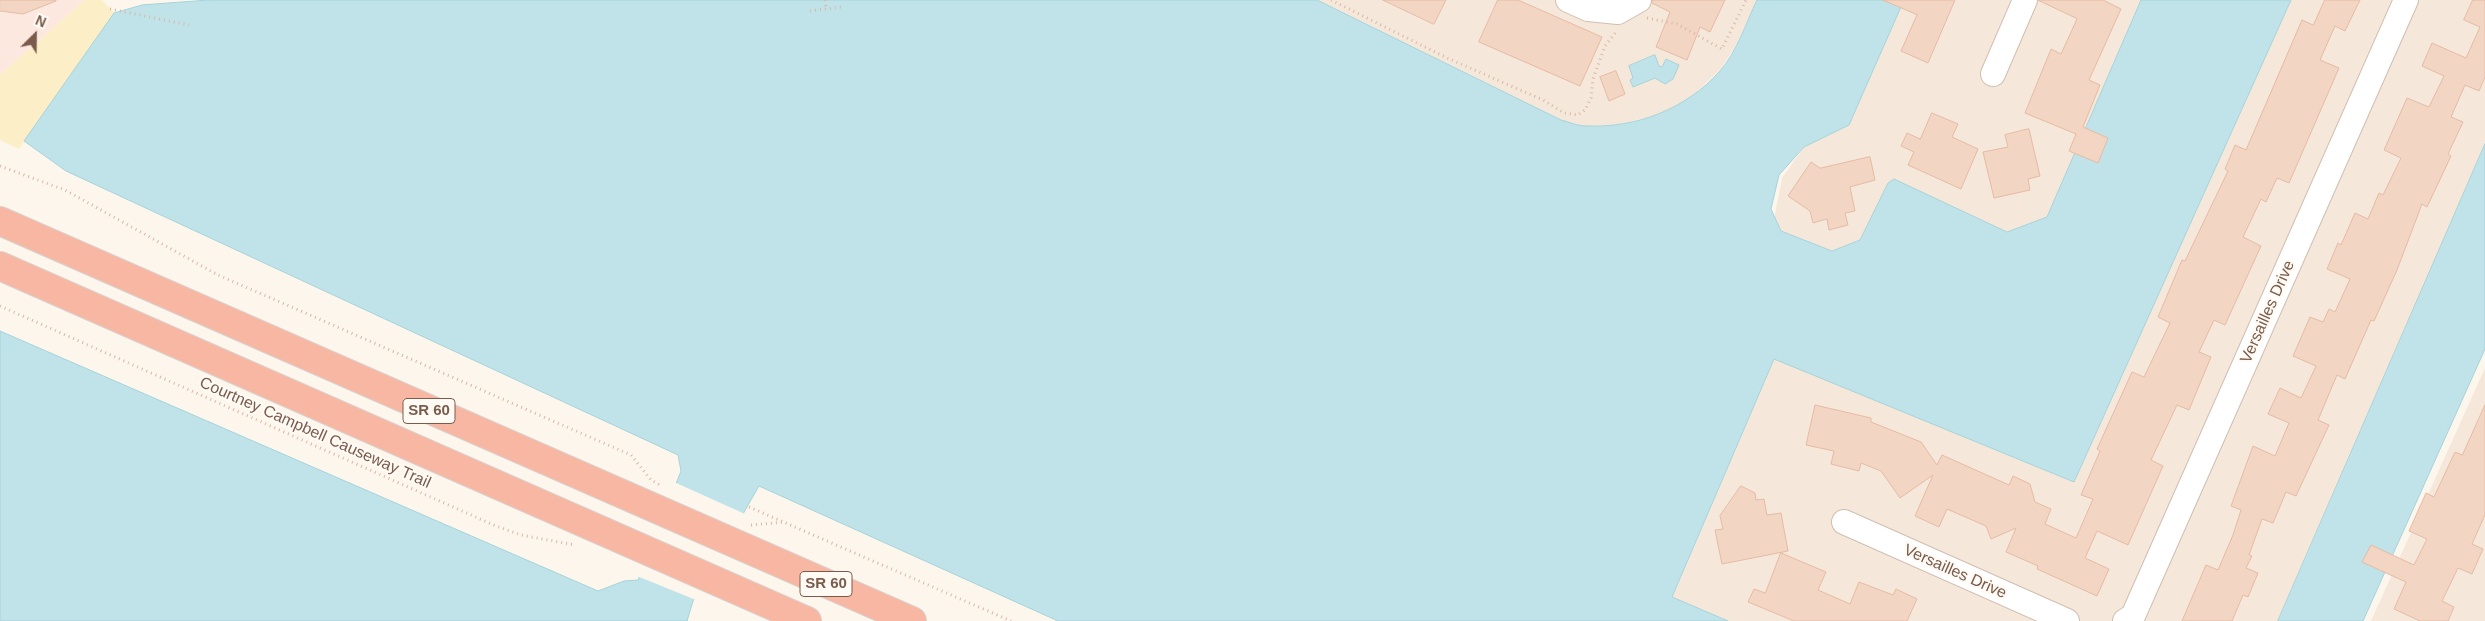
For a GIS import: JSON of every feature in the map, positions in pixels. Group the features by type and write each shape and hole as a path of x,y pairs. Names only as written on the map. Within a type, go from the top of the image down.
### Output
{"highway":[{"path":"0,206 33,235"},
{"name":"SR 60","path":"0,220 208,314 656,496 746,536 912,621"},
{"path":"0,241 131,297 208,314"},
{"name":"SR 60","path":"0,266 807,621"}],"street":[{"path":"1568,0 1588,9 1618,12 1640,10"},
{"path":"1993,74 2025,0"},
{"name":"Versailles Drive","path":"2125,621 2132,616 2137,607 2406,0"},
{"name":"Versailles Drive","path":"1844,522 2066,621"}],"path":[{"path":"825,0 826,9"},
{"path":"1331,0 1445,57 1543,100 1564,113 1578,115 1585,110 1591,98 1593,78 1604,46 1620,27"},
{"path":"1640,10 1646,18 1677,24 1722,48 1746,0"},
{"path":"810,11 841,7"},
{"path":"110,9 189,25"},
{"path":"0,166 65,190 218,275 631,455 652,480 656,496"},
{"name":"Courtney Campbell Causeway Trail","path":"0,306 496,526 521,534 581,547"},
{"path":"749,507 1011,621"},
{"path":"746,536 785,522"}],"shaded area":[{"path":"0,0 85,0 0,75"},
{"path":"1317,0 1757,0 1736,45 1720,70 1688,100 1661,114 1620,124 1585,127 1561,120"},
{"path":"1904,0 2141,0 2048,217 2007,232 1913,188 1888,183 1860,240 1832,251 1781,231 1774,219 1782,178 1804,147 1849,125"},
{"path":"2291,0 2485,0 2485,144 2278,621 1728,621 1672,598 1774,358 2074,482"},
{"path":"2485,368 2485,621 2371,621"}],"sand":[{"path":"85,0 102,0 114,13 19,149 0,140 0,75"}],"water":[{"path":"209,0 1317,0 1561,120 1577,125 1605,126 1624,124 1659,114 1692,96 1707,84 1726,63 1757,0 1904,0 1849,125 1804,147 1779,175 1771,209 1781,231 1832,251 1860,240 1888,183 1894,179 2007,232 2047,217 2141,0 2291,0 2074,482 1774,359 1672,597 1728,621 1058,621 759,486 693,601 687,621 0,621 0,331 598,591 624,581 638,580 681,471 678,455 66,171 24,141 114,13 142,5"},
{"path":"1655,55 1659,66 1662,67 1666,59 1679,65 1673,79 1665,84 1655,78 1633,87 1630,80 1633,78 1629,66"},
{"path":"2485,144 2485,349 2363,621 2278,621"}],"pier":[{"path":"674,482 745,514 696,600 637,576"}],"building":[{"path":"0,0 56,1 23,14 0,11"},
{"path":"1383,0 1446,0 1434,24"},
{"path":"1498,0 1518,0 1602,37 1580,86 1479,42"},
{"path":"1653,0 1725,0 1710,32 1700,27 1687,60 1656,47 1670,12 1652,3"},
{"path":"1883,0 1955,0 1928,63 1901,51 1917,15"},
{"path":"2038,0 2103,0 2121,9 2089,80 2100,85 2083,127 2108,138 2098,163 2069,151 2076,134 2025,113 2051,49 2061,54 2077,19"},
{"path":"2325,0 2360,0 2345,31 2335,26 2320,60 2339,68 2289,183 2277,178 2266,202 2261,199 2243,237 2261,246 2225,325 2214,320 2199,352 2211,357 2189,410 2177,405 2151,460 2163,466 2128,545 2097,531 2085,558 2109,569 2097,596 2037,569 2038,566 2006,552 2016,528 1991,539 1986,526 1947,509 1939,527 1915,516 1933,475 1900,498 1881,471 1861,463 1859,471 1831,464 1834,451 1806,445 1815,405 1871,418 1871,422 1921,442 1937,465 1942,455 2009,485 2013,476 2030,484 2035,502 2051,509 2045,524 2076,538 2093,499 2081,495 2100,451 2097,449 2132,372 2144,377 2170,323 2158,317 2182,260 2185,261 2228,171 2225,169 2235,145 2246,150 2302,20 2313,25"},
{"path":"2473,0 2485,0 2485,77 2479,91 2465,85 2451,117 2463,122 2448,154 2451,156 2427,207 2422,204 2397,270 2374,321 2371,320 2345,379 2337,375 2318,420 2329,425 2296,496 2286,492 2273,523 2262,519 2249,555 2252,556 2246,568 2258,573 2248,597 2243,595 2232,621 2182,621 2206,565 2218,570 2233,535 2241,510 2231,506 2253,446 2275,456 2289,423 2268,414 2280,388 2301,398 2316,366 2293,356 2310,317 2323,322 2329,309 2335,312 2350,279 2327,269 2338,243 2341,245 2355,213 2368,219 2379,193 2383,195 2401,158 2384,150 2407,98 2429,107 2444,76 2422,66 2432,43 2466,58 2480,27 2464,20"},
{"path":"1616,71 1625,94 1609,101 1600,77"},
{"path":"1932,113 1958,124 1952,137 1978,149 1961,189 1908,165 1914,152 1901,146 1907,133 1920,139"},
{"path":"2029,129 2040,176 2028,179 2030,190 1994,198 1983,152 2008,147 2005,135"},
{"path":"1870,157 1875,180 1850,187 1855,211 1845,213 1848,225 1829,230 1827,219 1813,223 1810,211 1788,196 1811,162 1820,168"},
{"path":"2485,405 2485,515 2472,544 2483,549 2472,574 2458,568 2442,601 2454,607 2448,621 2420,621 2394,609 2406,582 2362,562 2371,545 2414,565 2427,539 2409,531 2426,493 2434,497 2455,452 2462,455"},
{"path":"1741,486 1755,493 1756,500 1764,499 1767,515 1781,513 1788,551 1722,564 1715,530 1723,529 1720,516"},
{"path":"1781,553 1826,572 1818,590 1850,604 1859,582 1893,595 1896,589 1917,599 1907,621 1794,621 1748,602 1754,589 1765,593"}]}
